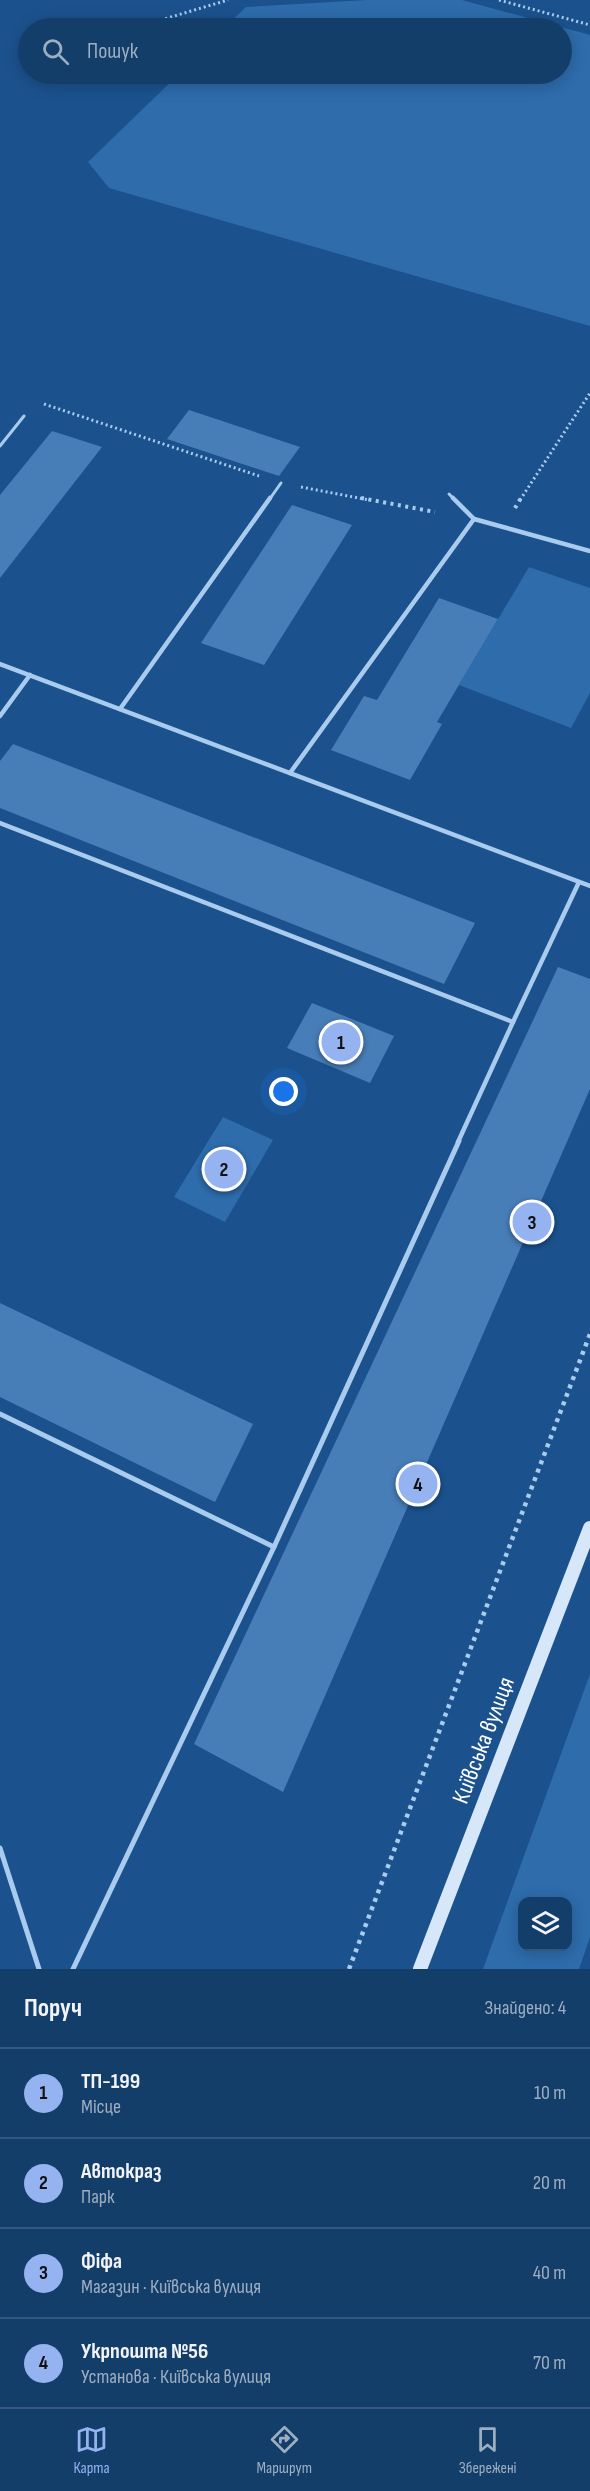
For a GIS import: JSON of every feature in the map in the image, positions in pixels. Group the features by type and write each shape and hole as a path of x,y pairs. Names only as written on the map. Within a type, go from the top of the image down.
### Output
{"main road":[{"name":"Київська вулиця","path":"420,1969 590,1528"}],"lane":[{"path":"0,446 24,416"},
{"path":"120,709 281,483"},
{"path":"449,494 474,519 590,551"},
{"path":"290,772 474,519"},
{"path":"0,664 590,886"},
{"path":"0,716 30,675"},
{"path":"0,823 513,1022"},
{"path":"73,1969 274,1547 579,882"},
{"path":"0,1414 274,1547"},
{"path":"0,1848 39,1969"}],"path":[{"path":"168,18 228,0"},
{"path":"500,0 565,18"},
{"path":"572,20 590,25"},
{"path":"37,402 281,483 474,519 514,509 590,393"},
{"path":"349,1969 590,1334"}],"shaded area":[{"path":"367,0 462,0 528,18 234,18 246,7"},
{"path":"572,30 590,35 590,326 109,188 88,162 169,84 572,84"},
{"path":"529,567 590,588 590,693 571,728 459,685"},
{"path":"223,1117 273,1140 225,1222 174,1197"},
{"path":"590,1674 590,1937 579,1969 483,1969"}],"building":[{"path":"189,410 300,447 279,476 167,439"},
{"path":"52,431 102,447 0,578 0,495"},
{"path":"292,505 352,525 264,665 201,643"},
{"path":"439,598 498,619 437,722 442,724 410,780 331,750 364,696 377,700"},
{"path":"13,744 475,923 444,984 0,808 0,761"},
{"path":"558,967 590,979 590,1089 283,1792 194,1744"},
{"path":"312,1003 394,1036 370,1083 287,1048"},
{"path":"0,1303 253,1424 215,1502 0,1397"}],"place":[{"name":"ТП-199","path":"341,1042"},
{"name":"Автокраз","path":"224,1169"},
{"name":"Фiфа","path":"532,1222"},
{"name":"Укрпошта №56","path":"418,1484"}]}
